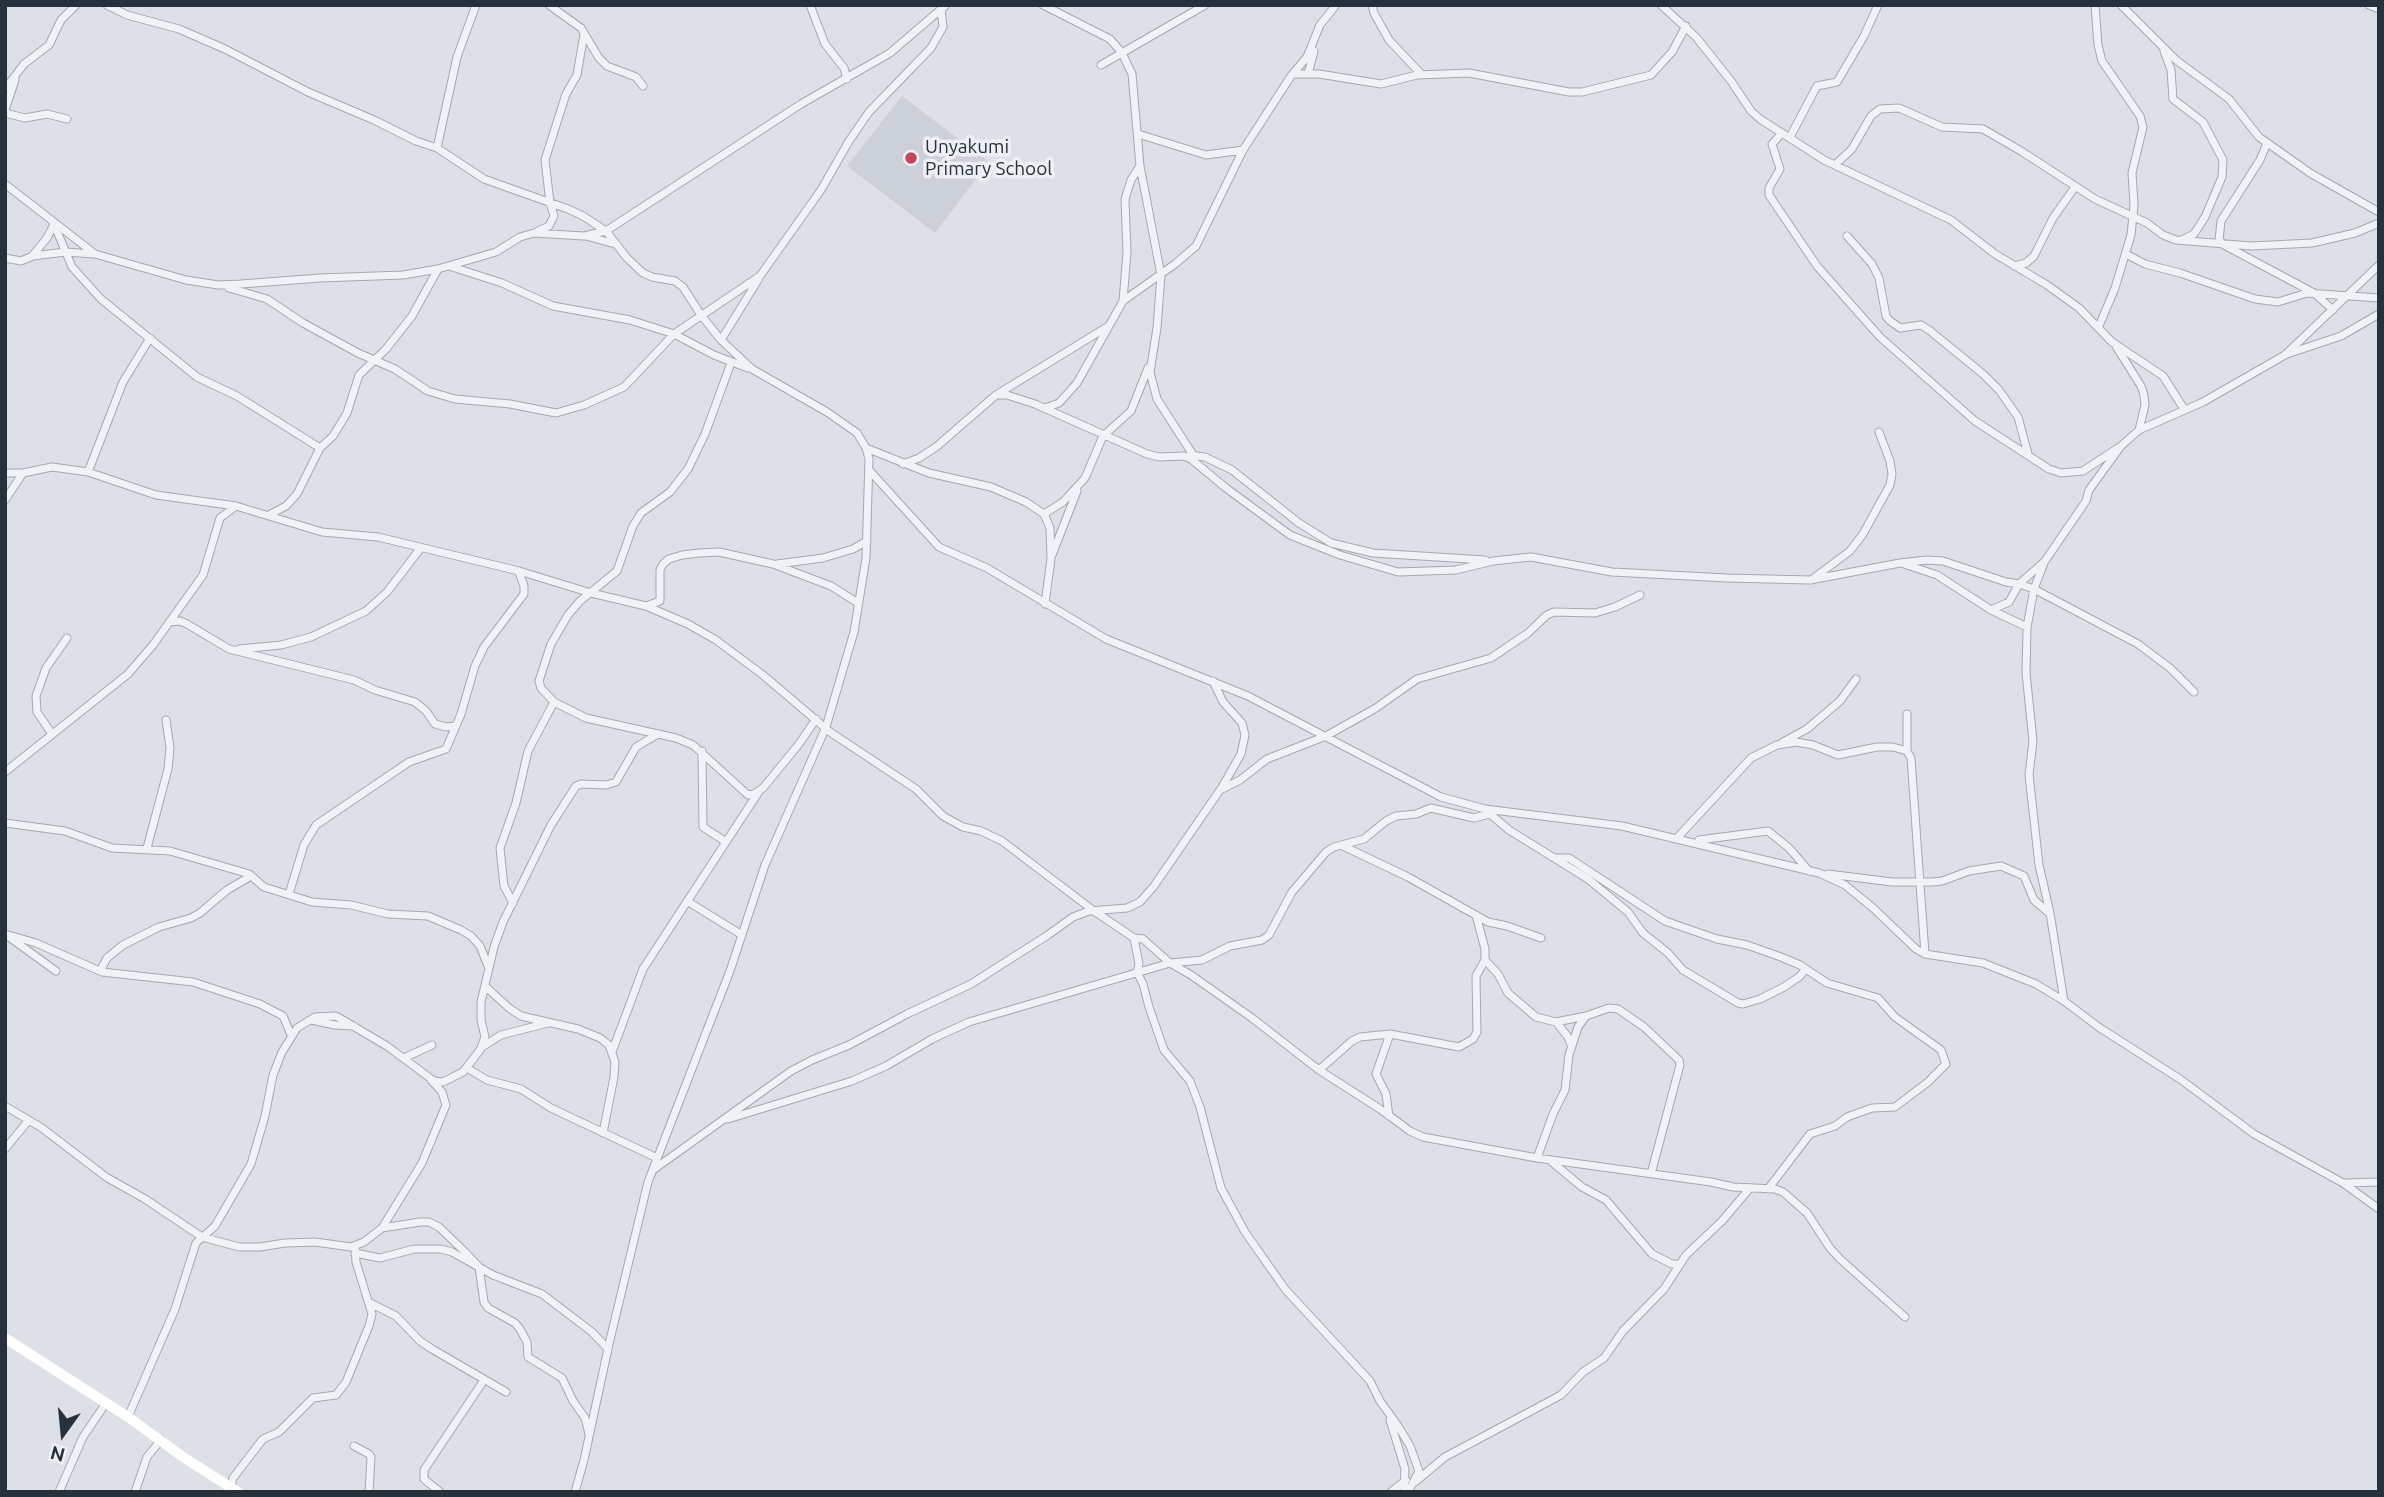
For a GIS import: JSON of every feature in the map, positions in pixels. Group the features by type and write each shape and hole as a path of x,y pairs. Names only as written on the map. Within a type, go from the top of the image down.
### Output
{"main road":[{"path":"5,1338 128,1416 183,1457 235,1489"}],"street":[{"path":"5,89 30,58 49,45 61,20 76,5"},
{"path":"107,5 127,15 179,29 207,41 308,92 437,148 485,179 568,209 606,231 643,273 675,281 683,287 721,340 752,369 827,412 857,433 866,448 869,470 867,541 854,632 825,727 765,864 742,934 652,1171 575,1492"},
{"path":"437,148 457,57 476,5"},
{"path":"549,5 581,28 607,66 636,77 643,86"},
{"path":"810,5 825,44 844,68 847,79"},
{"path":"1043,5 1110,39 1122,53 1132,74"},
{"path":"1101,65 1205,5"},
{"path":"1308,74 1320,25 1336,5"},
{"path":"1372,5 1390,40 1422,75"},
{"path":"1661,5 1686,26 1731,81 1751,111 1769,126 1835,164 1951,220 1995,254 2064,297 2099,326 2141,386 2145,405 2139,430"},
{"path":"1878,5 1838,82 1818,86 1786,135 1772,144 1780,169 1769,188 1769,195 1816,266 1880,337 1975,421 2049,469 2070,473 2091,468 2139,430 2203,402 2285,355 2341,337 2379,314"},
{"path":"2095,5 2102,61 2143,122 2131,183 2134,217 2126,254 2099,326"},
{"path":"2121,5 2164,50 2224,94 2249,127 2267,143 2335,188 2379,212"},
{"path":"2369,5 2379,9"},
{"path":"584,236 606,231 801,104 890,53 944,7"},
{"path":"721,340 760,276 821,190 869,112 931,48 943,27 944,7"},
{"path":"1293,74 1381,84 1422,75 1475,74 1582,93 1651,75 1672,52 1686,26"},
{"path":"218,285 403,275 438,269 496,252 520,237 549,226 554,216 545,160 566,94 577,75 584,34"},
{"path":"1045,408 1059,403 1077,383 1123,301 1161,275 1196,246 1243,150 1307,57 1315,41"},
{"path":"1044,514 1063,502 1080,484 1104,436 1131,411 1150,364 1157,328 1161,275 1140,166 1131,62 1135,46"},
{"path":"2164,50 2171,70 2173,100 2203,122 2223,160 2222,177 2205,217 2194,234 2182,241"},
{"path":"16,76 5,111 25,118 47,114 67,119"},
{"path":"1835,164 1852,149 1875,112 1880,109 1899,108 1942,127 1983,129 2119,212 2152,226 2163,235 2182,241 2260,246 2327,241 2379,223"},
{"path":"1138,134 1206,155 1243,150"},
{"path":"2267,143 2260,160 2221,220 2218,235 2224,245 2314,293 2333,310"},
{"path":"1123,301 1127,252 1125,199 1131,180 1140,166"},
{"path":"5,184 95,254"},
{"path":"2013,266 2026,263 2034,256 2053,218 2075,187"},
{"path":"54,223 72,267 101,299 197,377 237,396 320,448"},
{"path":"33,256 47,238 54,223"},
{"path":"534,233 584,236 615,244"},
{"path":"1847,236 1872,264 1881,283 1884,307 1889,320 1900,328 1921,326 1929,330 1983,374 1999,390 2018,417 2028,455"},
{"path":"5,258 21,261 33,256 65,252 95,254 165,276 218,285 267,299 303,323 358,353 395,369 428,391 455,399 510,404 556,413 584,405 624,387 674,334 760,276"},
{"path":"2126,254 2145,264 2255,299 2278,302 2296,295 2314,293 2379,298"},
{"path":"449,265 553,306 630,320 674,334 731,363 752,369"},
{"path":"2285,355 2379,265"},
{"path":"269,515 286,506 297,494 320,448 333,436 347,413 362,370 386,349 412,316 438,269"},
{"path":"902,464 919,458 936,447 996,395 1107,326"},
{"path":"88,472 123,382 150,338"},
{"path":"2112,342 2162,376 2184,409"},
{"path":"358,353 362,370"},
{"path":"731,363 705,434 688,468 670,492 641,513 633,526 617,571 580,601 568,615 551,644 539,681 541,688 554,702 586,718 684,741 702,751 739,789 748,795 758,792"},
{"path":"1150,364 1157,398 1188,456 1290,535 1340,555 1398,572 1456,570 1493,561 1531,557 1612,572 1810,580 1900,563 1943,561 2034,589 2138,644 2170,668 2194,692"},
{"path":"996,395 1007,395 1045,408 1147,454 1158,457 1205,457 1232,470 1299,523 1331,543 1373,553 1493,561"},
{"path":"1810,580 1850,551 1863,534 1890,485 1890,461 1879,432"},
{"path":"2064,1001 2039,864 2029,785 2033,741 2026,673 2027,627 2034,589 2045,561 2086,501 2089,490 2121,446"},
{"path":"866,448 929,473 991,487 1026,502 1044,514 1050,528 1051,559 1045,604"},
{"path":"5,473 23,473 52,467 88,472 156,495 236,506 322,532 378,537 519,572 646,606 688,624 716,640 825,727 916,789 953,823 1002,841 1094,911 1134,938 1143,939 1170,963 1191,975 1319,1070 1410,1131 1437,1142 1783,1192 1807,1213 1840,1259 1905,1317"},
{"path":"869,470 936,545 955,556 987,568 1106,639 1212,680 1441,797 1487,811 1622,826 1809,871 1866,880 1942,881 1969,871 2001,866 2024,876 2034,900 2050,913"},
{"path":"5,500 23,473"},
{"path":"1051,559 1080,484"},
{"path":"5,772 128,674 203,575 220,518 236,506"},
{"path":"773,564 823,558 853,549 867,541"},
{"path":"229,649 281,645 312,636 354,617 375,604 387,592 419,549"},
{"path":"646,606 660,601 660,570 670,559 682,555 719,552 773,564 831,586 858,603"},
{"path":"1991,610 2009,602 2019,583 2045,561"},
{"path":"1900,563 1937,575 1991,610 2027,627"},
{"path":"289,894 304,845 316,825 409,762 444,750 464,705 475,666 484,648 524,594 519,572"},
{"path":"1220,790 1240,780 1260,763 1278,753 1326,736 1376,708 1417,679 1491,658 1528,633 1547,615 1554,612 1595,612 1615,607 1640,595"},
{"path":"170,622 187,624 229,649 354,680 375,690 415,702 435,724 440,727 455,726"},
{"path":"52,734 37,712 36,696 46,668 67,638"},
{"path":"1677,838 1751,758 1815,722 1840,701 1856,679"},
{"path":"652,1171 791,1072 812,1060 849,1045 971,984 1073,917 1089,911 1127,908 1140,902 1220,790 1241,754 1245,736 1242,723 1223,702 1212,680"},
{"path":"513,903 503,886 500,848 516,803 528,751 554,702"},
{"path":"1907,714 1907,751 1911,758 1925,954"},
{"path":"612,1052 643,969 758,792 799,744 816,719"},
{"path":"147,848 168,769 170,748 166,720"},
{"path":"431,1080 443,1082 467,1068 481,1048 485,1034 481,1020 485,986 494,947 551,825 576,786 616,782 636,747 658,734"},
{"path":"1777,745 1805,743 1839,755 1877,747 1893,747 1907,751"},
{"path":"702,751 703,827 726,842"},
{"path":"723,1120 852,1081 969,1022 1170,963 1202,960 1230,946 1266,938 1292,892 1326,852 1364,839 1396,816 1416,814 1431,808 1474,818 1487,811"},
{"path":"1487,811 1509,831 1555,858 1613,898 1628,912 1643,933 1668,953 1683,970 1740,1004 1760,999 1784,987 1799,977 1805,969"},
{"path":"5,823 65,831 112,848 170,851 220,864 251,876 264,887 312,902 351,905 388,914 428,916 461,930 477,941 489,968"},
{"path":"1692,841 1768,831 1789,848 1809,871"},
{"path":"1343,846 1497,925 1542,938"},
{"path":"1555,858 1569,858 1665,921 1717,939 1746,945 1805,969 1827,983 1881,1000 1895,1017 1938,1047 1945,1056 1946,1064 1940,1072 1895,1107 1876,1107 1810,1134 1768,1189"},
{"path":"1819,873 1844,885 1872,906 1916,950 1925,954 1983,963 2036,984 2180,1079 2254,1134 2343,1183 2379,1209"},
{"path":"90,966 159,927 200,913 227,890 251,876"},
{"path":"687,901 742,934"},
{"path":"1319,1070 1360,1037 1390,1034 1459,1047 1466,1045 1477,1032 1476,976 1485,960 1485,949 1476,915"},
{"path":"5,934 36,943 100,971 192,982 230,993 276,1011 283,1016 291,1035"},
{"path":"5,934 56,971"},
{"path":"1134,938 1139,964 1137,972 1164,1050 1190,1081 1200,1107 1221,1188 1231,1208 1285,1289 1370,1381 1392,1424 1410,1481"},
{"path":"100,971 107,958"},
{"path":"1485,960 1498,974 1508,993 1527,1011 1543,1020 1556,1022 1586,1016 1606,1008 1618,1009 1644,1027 1679,1060 1680,1065 1651,1174"},
{"path":"485,986 513,1011 548,1023 578,1029 606,1041 615,1062 603,1133"},
{"path":"1537,1158 1565,1090 1571,1046 1578,1027 1586,1016"},
{"path":"128,1416 175,1309 196,1242 220,1219 251,1164 273,1075 291,1035 297,1027 309,1020 335,1026 355,1026 404,1058 431,1080 446,1100 445,1109 416,1175 382,1228 355,1249"},
{"path":"1556,1022 1568,1037 1571,1046"},
{"path":"481,1048 501,1035 548,1023"},
{"path":"1389,1116 1386,1094 1376,1074 1390,1034"},
{"path":"404,1058 432,1045"},
{"path":"467,1068 487,1080 521,1089 551,1108 657,1158"},
{"path":"5,1106 42,1128 106,1177 202,1237 239,1247 315,1242 355,1249 380,1258 404,1251 441,1249 452,1252 493,1275 542,1294 592,1332 608,1349"},
{"path":"5,1149 28,1121"},
{"path":"1550,1160 1582,1187 1606,1200 1652,1254 1679,1264"},
{"path":"2343,1183 2379,1182"},
{"path":"1391,1492 1445,1457 1561,1395 1583,1371 1607,1355 1623,1331 1664,1289 1679,1264 1750,1188"},
{"path":"382,1228 429,1222 439,1227 479,1267 484,1302 520,1329 527,1342 528,1357 562,1377 573,1401 585,1418 589,1438"},
{"path":"235,1489 233,1478 263,1439 279,1432 313,1398 331,1397 339,1392 352,1369 372,1314 355,1249"},
{"path":"370,1303 396,1317 420,1341 506,1392"},
{"path":"440,1492 424,1479 424,1470 484,1380"},
{"path":"59,1492 83,1437 106,1403"},
{"path":"1382,1403 1409,1446 1419,1471 1410,1481 1406,1492"},
{"path":"135,1492 147,1457 160,1440"},
{"path":"354,1446 371,1457 369,1492"}],"shaded area":[{"path":"902,96 989,162 935,233 847,166"}],"place":[{"name":"Unyakumi Primary School","path":"911,158"}]}
